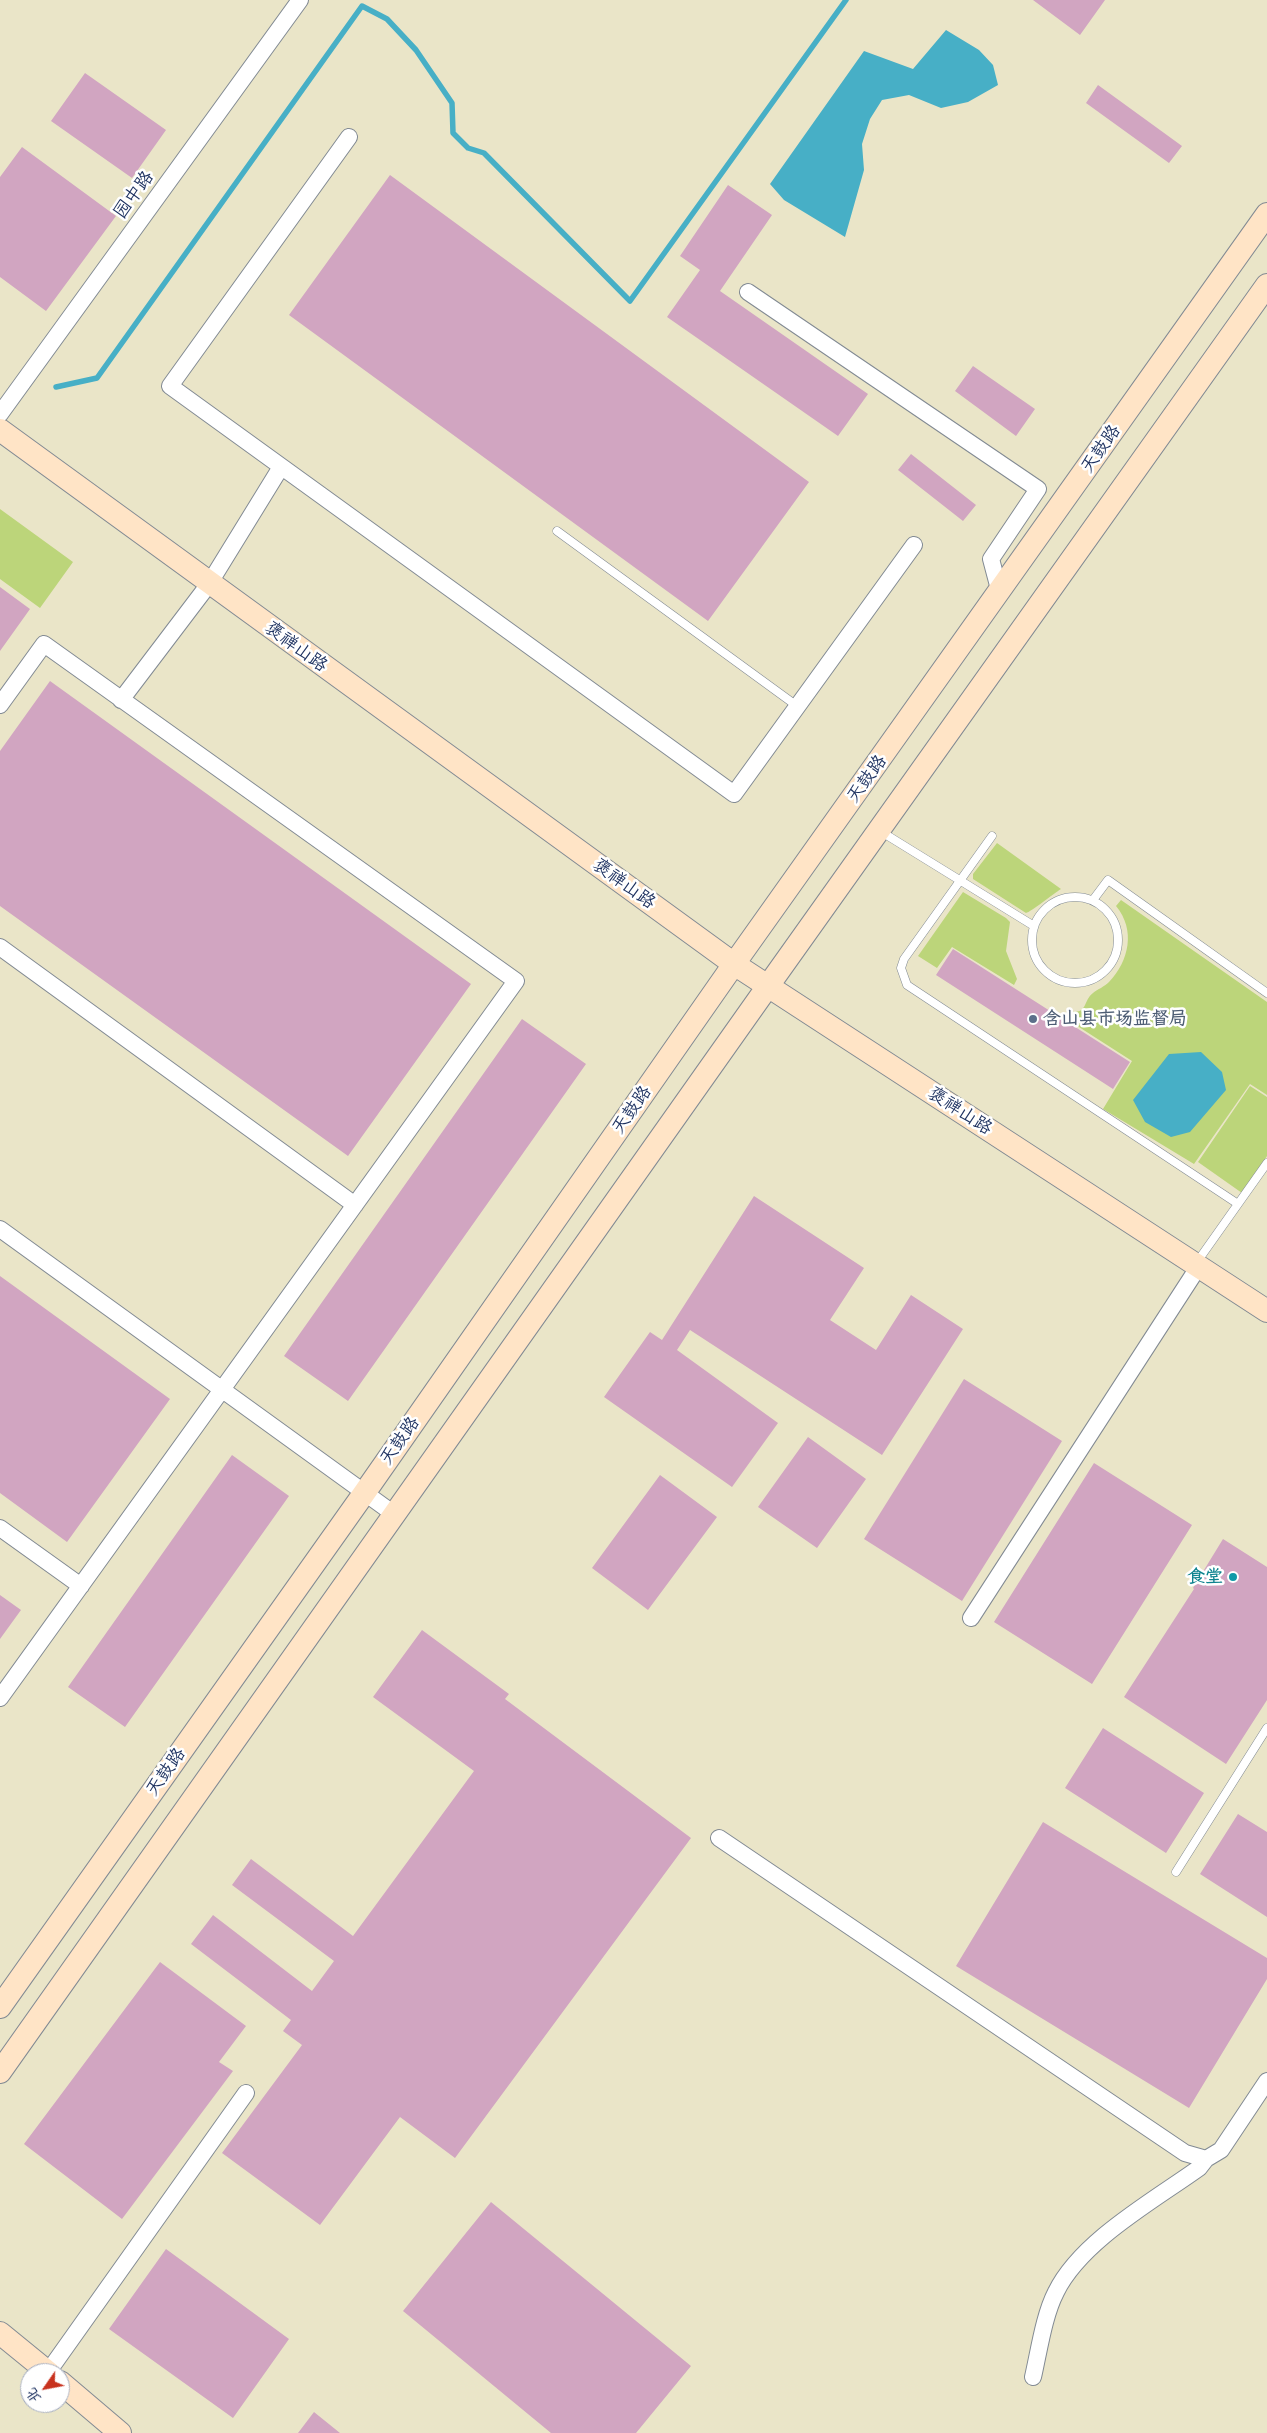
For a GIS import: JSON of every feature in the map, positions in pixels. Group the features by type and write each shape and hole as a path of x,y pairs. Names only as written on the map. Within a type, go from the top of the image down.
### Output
{"main road":[{"name":"天鼓路","path":"0,2007 365,1492 734,964 1000,593 1267,214"},
{"path":"0,2072 768,986 1267,285"},
{"name":"褒禅山路","path":"0,430 209,584 734,964 1267,1311"},
{"path":"0,2333 36,2363"},
{"path":"70,2391 120,2433"}],"street":[{"name":"园中路","path":"0,414 300,0"},
{"path":"349,137 170,386 734,794 914,544"},
{"path":"748,292 1038,489 991,559 1000,593"},
{"path":"121,700 209,584 282,467"},
{"path":"0,705 44,644 516,981 0,1698"},
{"path":"0,947 355,1205"},
{"path":"0,1229 394,1514"},
{"path":"971,1618 1197,1265"},
{"path":"0,1528 81,1586"},
{"path":"719,1838 1185,2153 1206,2159"},
{"path":"1033,2377 1055,2293 1072,2265 1094,2244 1199,2168 1206,2159 1221,2150 1267,2081"},
{"path":"61,2363 246,2093"}],"lane":[{"path":"557,530 797,706"},
{"path":"880,831 1034,926"},
{"path":"992,836 904,959 901,968 907,986 1238,1204"},
{"path":"1093,900 1108,880 1267,993"},
{"path":"1079,896 1093,900 1110,914 1118,933 1118,947 1114,960 1106,971 1094,979 1081,983 1067,982 1054,978 1042,968 1033,948 1034,926 1040,914 1051,903 1064,897 1079,896"},
{"path":"1197,1265 1267,1163"},
{"path":"1176,1872 1267,1728"}],"green space":[{"path":"0,509 73,562 40,608 0,579"},
{"path":"997,843 1061,889 1026,913 973,879 973,874"},
{"path":"963,892 1010,922 1006,951 1017,979 1014,985 952,947 937,968 918,956"},
{"path":"1121,900 1267,1002 1267,1095 1250,1084 1194,1164 1103,1109 1132,1061 1068,1020 1073,1012 1078,1012 1083,1008 1093,993 1109,982 1121,965 1128,945 1128,935 1122,915 1116,906"},
{"path":"1250,1086 1267,1097 1267,1156 1242,1193 1198,1162"}],"water":[{"path":"946,30 979,50 993,65 998,85 968,102 941,108 909,95 882,100 870,119 862,144 864,170 845,237 784,200 770,184 864,51 913,69"},
{"path":"1201,1052 1222,1072 1226,1090 1190,1132 1171,1137 1145,1122 1133,1100 1169,1054"}],"building":[{"path":"1033,0 1105,0 1080,35"},
{"path":"85,73 166,130 132,178 51,121"},
{"path":"1098,85 1182,146 1169,163 1086,103"},
{"path":"22,147 116,216 46,311 0,277 0,177"},
{"path":"390,175 809,482 708,621 289,315"},
{"path":"728,185 772,215 720,291 868,394 838,436 667,317 700,270 680,256"},
{"path":"973,366 1035,409 1016,436 955,391"},
{"path":"911,454 976,505 963,521 898,470"},
{"path":"0,587 30,609 0,651"},
{"path":"50,681 471,984 348,1156 0,906 0,751"},
{"name":"含山县市场监督局","path":"953,949 1130,1062 1113,1089 936,975"},
{"path":"522,1019 586,1064 348,1401 284,1356"},
{"path":"754,1196 864,1268 830,1320 876,1350 911,1295 963,1329 882,1455 690,1330 677,1350 778,1423 732,1487 604,1397 650,1332 662,1340"},
{"path":"0,1276 170,1399 67,1542 0,1493"},
{"path":"964,1379 1062,1441 962,1601 864,1539"},
{"path":"808,1437 866,1479 817,1548 758,1507"},
{"path":"232,1455 289,1496 125,1727 68,1687"},
{"path":"1094,1463 1192,1525 1092,1684 994,1622"},
{"path":"660,1475 717,1517 648,1610 592,1568"},
{"path":"1223,1539 1267,1567 1267,1700 1226,1764 1124,1697 1194,1589"},
{"path":"0,1595 21,1610 0,1639"},
{"path":"422,1630 509,1694 505,1699 691,1838 455,2158 400,2117 320,2225 222,2153 302,2045 283,2031 291,2020 191,1944 213,1915 312,1991 334,1961 232,1885 251,1859 353,1936 474,1771 373,1697"},
{"path":"1103,1728 1204,1793 1166,1853 1065,1788"},
{"path":"1238,1814 1267,1832 1267,1917 1200,1874"},
{"path":"1043,1822 1267,1958 1267,1979 1189,2108 956,1966"},
{"path":"160,1962 246,2026 219,2062 233,2071 122,2219 24,2144"},
{"path":"491,2202 691,2366 636,2433 551,2433 403,2311"},
{"path":"166,2249 289,2339 233,2418 109,2329"},
{"path":"314,2412 340,2433 298,2433"}],"waterway":[{"path":"56,387 97,378 362,6 387,19 416,50 452,103 453,133 468,148 484,153 630,301 846,0"}],"place":[{"name":"含山县市场监督局","path":"1033,1019"},
{"name":"食堂","path":"1233,1577"}]}
